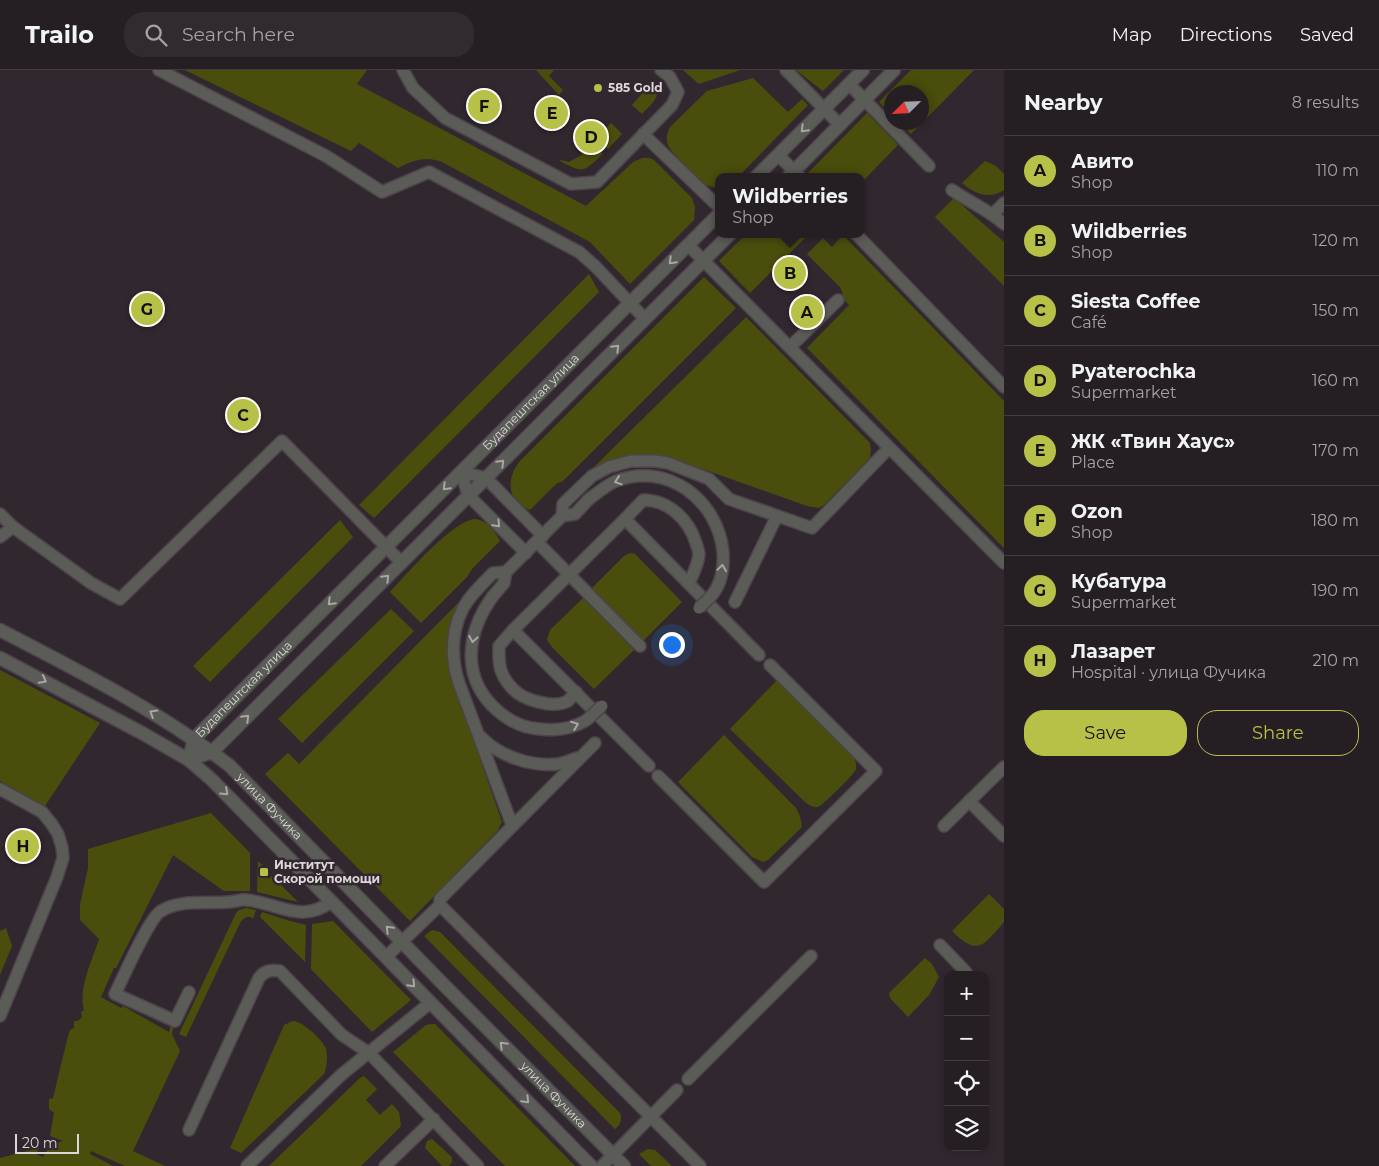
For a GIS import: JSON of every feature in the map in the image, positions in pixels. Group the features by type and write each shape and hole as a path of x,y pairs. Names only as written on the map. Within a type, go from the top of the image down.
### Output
{"street":[{"path":"760,173 863,70"},
{"path":"796,173 894,70"},
{"name":"Будапештская улица","path":"189,760 194,739 715,218"},
{"name":"Будапештская улица","path":"189,760 212,752 726,238"},
{"name":"улица Фучика","path":"0,630 154,713 194,739 230,766 624,1166"},
{"name":"улица Фучика","path":"0,658 189,760 230,796 430,1004 591,1166"}],"lane":[{"path":"160,70 326,156 382,192 429,172 579,252 595,266 645,319"},
{"path":"403,70 414,88 445,118 571,184 597,182 672,105 678,92 670,77 662,70"},
{"path":"786,70 840,125"},
{"path":"849,84 929,166"},
{"path":"643,134 715,204"},
{"path":"778,155 792,173"},
{"path":"952,190 993,214 1004,224"},
{"path":"993,214 1004,203"},
{"path":"860,238 1004,387"},
{"path":"688,245 1004,563"},
{"path":"790,347 838,300"},
{"path":"0,514 13,527 92,584 120,598 282,441 401,562"},
{"path":"562,516 563,504 592,476 618,464 644,460 668,463 709,479 729,499 812,528 889,448"},
{"path":"526,553 468,496 461,472 486,478 569,575 640,646"},
{"path":"602,706 577,725 555,730 532,728 521,726 510,720 493,707 480,689 474,678 471,655 472,641 476,624 484,607 504,583 506,572 562,516 575,514 606,485 618,480 645,476 660,478 674,482 699,500 710,512 722,540 723,563 719,583 713,595 698,608"},
{"path":"576,692 568,701 557,704 543,703 526,698 513,689 502,674 498,660 499,646 643,500 652,500 672,509 683,517 693,534 699,552 696,568 688,583"},
{"path":"735,602 777,516"},
{"path":"625,519 760,655"},
{"path":"0,537 13,527"},
{"path":"506,572 493,573 468,600 453,641 455,670 512,825"},
{"path":"513,630 649,766"},
{"path":"658,776 764,882 876,771 770,665"},
{"path":"478,735 494,749 529,762 559,764 578,758"},
{"path":"595,743 440,899 440,905 700,1166"},
{"path":"944,826 1004,767"},
{"path":"0,789 42,812 58,834 63,858 0,1016"},
{"path":"969,801 1004,836"},
{"path":"189,992 176,1021 116,994 147,928 160,911 175,905 248,900 298,912 310,912 322,908 331,902"},
{"path":"386,957 440,905"},
{"path":"940,946 965,971"},
{"path":"688,1079 811,956"},
{"path":"188,1130 255,987 264,972 272,970 280,971 342,1035 369,1053 478,1166"},
{"path":"247,1166 341,1075 430,1004"},
{"path":"602,1166 677,1090"},
{"path":"385,1166 434,1120"}],"green space":[{"path":"185,70 367,70 357,84 586,206 632,163 643,158 654,160 692,198 695,207 694,220 630,284 590,242 442,162 430,159 420,160 398,168 359,143 351,151"},
{"path":"536,70 554,70 549,76 563,90 559,95"},
{"path":"683,70 740,70 699,84"},
{"path":"796,70 844,70 823,91"},
{"path":"911,70 974,70 929,116 929,85 896,85"},
{"path":"753,78 788,112 802,99 808,105 742,173 715,173 715,188 706,185 681,161 669,147 667,140 670,127 707,91"},
{"path":"653,84 657,92 655,100 642,114 632,105"},
{"path":"884,97 884,107 879,102"},
{"path":"867,113 898,145 865,179 865,173 808,173"},
{"path":"611,123 622,134 608,149 597,138"},
{"path":"907,130 915,130 911,134"},
{"path":"593,144 603,154 587,168 574,168 560,161 569,162 579,157"},
{"path":"985,161 996,166 1004,174 1004,190 993,195 977,193 962,183"},
{"path":"954,198 1004,242 1004,286 935,217"},
{"path":"742,238 805,238 750,293 719,261"},
{"path":"823,238 832,247 840,238 846,238 1004,401 1004,548 807,348 849,305 841,296 843,294 840,287 807,254"},
{"path":"589,274 599,292 374,518 359,505"},
{"path":"704,277 736,308 563,481 556,484 530,510 522,506 513,496 511,489 512,476 519,462"},
{"path":"746,317 870,443 870,458 824,505 819,508 807,506 666,456 628,456 610,460 593,468"},
{"path":"475,519 484,522 490,527 500,541 421,623 390,592 443,538 455,528"},
{"path":"340,520 353,537 210,682 193,666"},
{"path":"630,553 635,554 682,602 643,641 591,589 624,556"},
{"path":"583,598 634,650 594,689 547,640 550,630"},
{"path":"462,599 450,635 450,673 502,822 498,830 410,921 265,774 288,753 299,764"},
{"path":"391,609 414,631 302,743 278,719"},
{"path":"0,670 100,723 45,806 0,781"},
{"path":"778,679 853,756 855,761 856,767 853,774 818,807 805,802 730,729"},
{"path":"724,735 796,808 800,816 802,827 768,860 763,862 752,857 678,782"},
{"path":"211,813 250,853 250,891 224,891 173,855 116,968 114,968 101,997 121,1008 123,1006 169,1032 172,1022 174,1023 172,1034 180,1051 133,1151 165,1166 125,1166 91,1151 90,1154 113,1166 0,1166 0,1158 39,1148 36,1154 43,1157 50,1145 63,1141 50,1136 54,1113 49,1109 49,1099 53,1098 70,1030 74,1028 74,1021 78,1021 82,1017 81,1012 84,1010 84,984 99,939 80,920 80,904 88,868 88,849"},
{"path":"258,861 262,865 259,869 269,879 272,876 298,902 257,892"},
{"path":"989,894 1004,909 1004,922 985,942 974,946 968,944 952,931"},
{"path":"246,908 256,910 253,919 246,917 241,921 186,1037 179,1034 236,913"},
{"path":"262,912 306,925 305,962 260,917"},
{"path":"333,921 411,1000 372,1032 311,969 312,924"},
{"path":"6,928 12,946 0,975 0,931"},
{"path":"432,930 440,932 620,1113 619,1126 615,1129 424,936"},
{"path":"925,958 932,964 939,977 929,995 908,1017 890,998 889,993"},
{"path":"293,1021 307,1027 324,1045 327,1058 324,1074 241,1153 230,1148 284,1025"},
{"path":"435,1024 575,1166 505,1166 393,1052 426,1025"},
{"path":"364,1076 377,1089 366,1100 380,1115 392,1104 399,1112 401,1126 361,1166 269,1166 360,1078"},
{"path":"432,1139 452,1157 452,1162 449,1166 442,1166 425,1148 427,1141"},
{"path":"648,1149 655,1150 672,1166 651,1166 639,1154"}],"place":[{"name":"585 Gold","path":"598,88"},
{"name":"Ozon","path":"484,106"},
{"name":"ЖК «Твин Хаус»","path":"552,113"},
{"name":"Pyaterochka","path":"591,137"},
{"name":"Wildberries","path":"790,273"},
{"name":"Кубатура","path":"147,309"},
{"name":"Авито","path":"807,312"},
{"name":"Siesta Coffee","path":"243,415"},
{"name":"Лазарет","path":"23,846"},
{"name":"Институт Скорой помощи","path":"264,872"}]}
